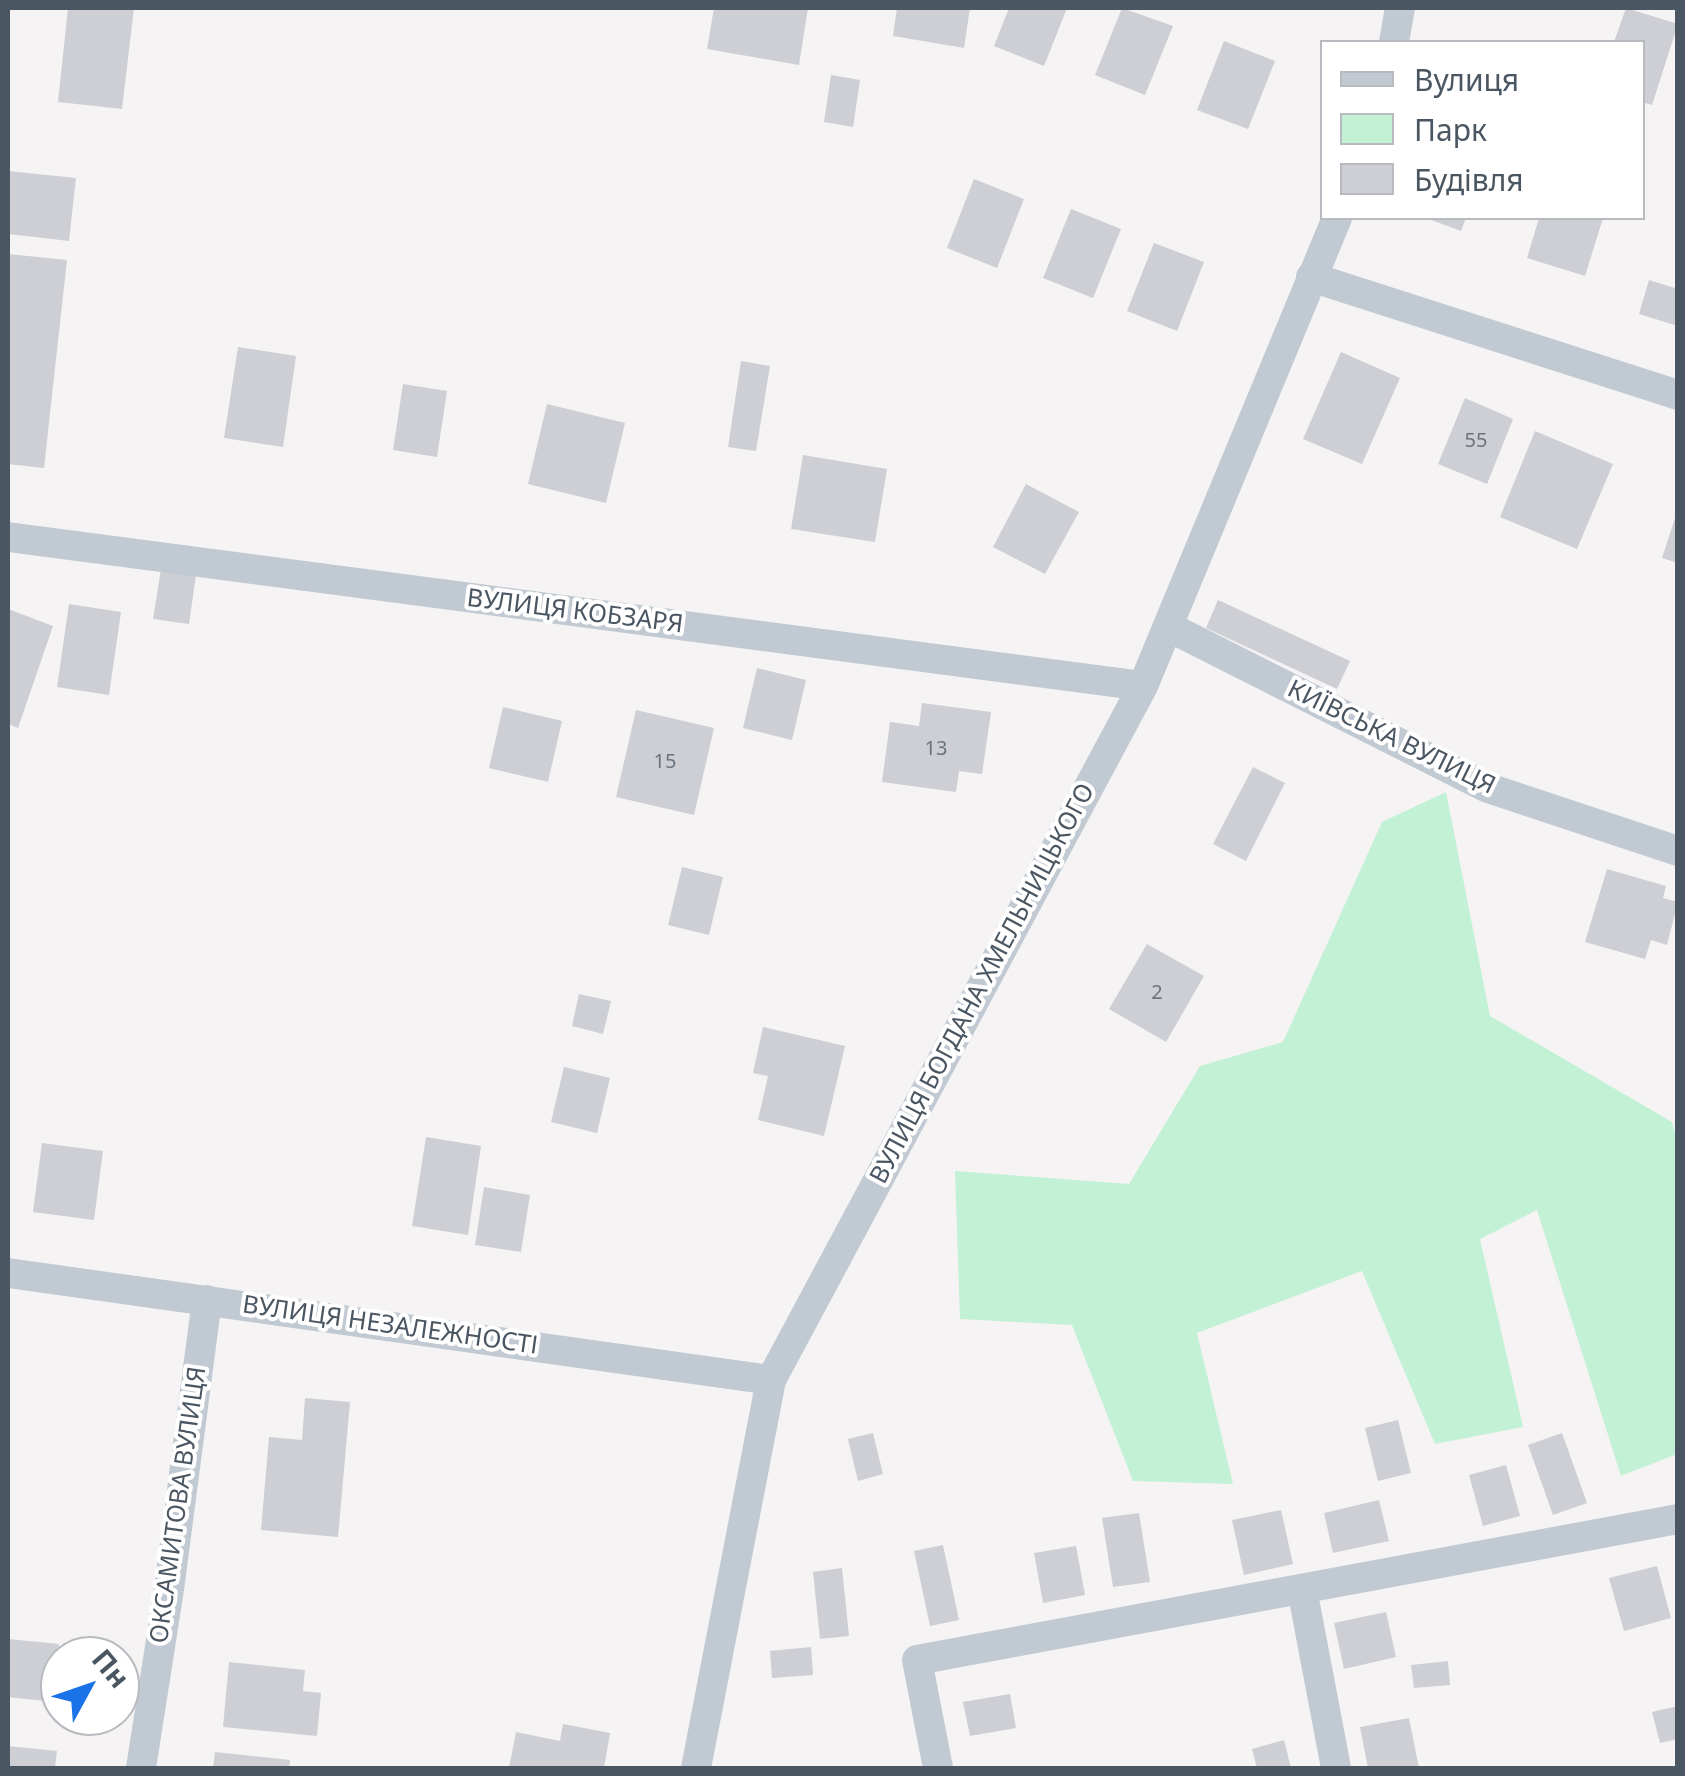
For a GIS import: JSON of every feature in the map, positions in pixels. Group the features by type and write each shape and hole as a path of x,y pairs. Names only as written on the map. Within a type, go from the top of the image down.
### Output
{"street":[{"path":"1394,40 1400,8"},
{"name":"ВУЛИЦЯ БОГДАНА ХМЕЛЬНИЦЬКОГО","path":"696,1768 772,1380 1142,686 1336,220"},
{"path":"1311,276 1678,395"},
{"name":"ВУЛИЦЯ КОБЗАРЯ","path":"8,537 1142,686"},
{"name":"КИЇВСЬКА ВУЛИЦЯ","path":"1169,627 1488,788 1678,851"},
{"name":"ВУЛИЦЯ НЕЗАЛЕЖНОСТІ","path":"8,1273 772,1380"},
{"name":"ОКСАМИТОВА ВУЛИЦЯ","path":"141,1768 170,1589 207,1300"},
{"path":"938,1768 917,1660 1678,1519"},
{"path":"1302,1588 1336,1768"}],"green space":[{"path":"1446,792 1490,1016 1672,1122 1678,1145 1677,1454 1621,1476 1537,1210 1480,1239 1523,1427 1435,1444 1362,1271 1197,1333 1233,1484 1133,1481 1072,1325 960,1319 955,1171 1129,1184 1200,1066 1283,1042 1382,822"}],"building":[{"path":"68,8 134,8 122,109 58,102"},
{"path":"714,8 808,8 799,65 707,49"},
{"path":"897,8 970,8 964,48 893,36"},
{"path":"1009,8 1067,8 1044,66 994,46"},
{"path":"1122,8 1173,26 1145,95 1095,75"},
{"path":"1626,8 1678,24 1652,105 1645,103 1645,40 1615,40"},
{"path":"1224,41 1275,61 1248,129 1197,110"},
{"path":"831,75 860,80 853,127 824,122"},
{"path":"8,171 76,178 69,241 8,234"},
{"path":"974,179 1024,199 997,268 947,248"},
{"path":"1071,209 1121,229 1093,298 1043,278"},
{"path":"1431,220 1465,220 1461,231"},
{"path":"1538,220 1602,220 1585,276 1527,258"},
{"path":"1154,243 1204,262 1177,331 1127,311"},
{"path":"8,254 67,260 44,468 8,464"},
{"path":"1649,280 1678,289 1678,326 1639,314"},
{"path":"238,347 296,356 283,447 224,438"},
{"path":"1341,352 1400,378 1362,464 1303,439"},
{"path":"741,361 770,366 756,451 728,447"},
{"path":"403,384 447,391 437,457 393,450"},
{"path":"1465,398 1513,419 1487,484 1438,464"},
{"path":"547,404 625,423 606,503 528,484"},
{"path":"1535,431 1613,464 1577,549 1500,517"},
{"path":"803,455 887,469 875,542 791,529"},
{"path":"1026,484 1079,512 1045,574 993,547"},
{"path":"1678,513 1678,563 1662,558"},
{"path":"161,569 196,575 189,624 153,619"},
{"path":"1218,600 1350,661 1337,689 1206,628"},
{"path":"69,604 121,612 109,695 57,687"},
{"path":"8,609 53,626 18,728 8,724"},
{"path":"757,668 806,680 792,740 743,728"},
{"path":"922,703 991,712 982,774 959,771 956,792 882,782 890,722 919,726"},
{"path":"503,707 562,721 548,782 489,768"},
{"path":"636,710 714,728 694,815 616,797"},
{"path":"1253,767 1285,783 1246,861 1213,844"},
{"path":"682,867 723,877 709,935 668,925"},
{"path":"1607,869 1666,886 1663,898 1678,902 1667,945 1651,940 1645,959 1585,942"},
{"path":"1147,944 1204,976 1166,1042 1109,1009"},
{"path":"579,994 611,1001 603,1034 572,1026"},
{"path":"763,1027 845,1046 824,1136 758,1120 768,1076 753,1073"},
{"path":"564,1067 610,1078 597,1133 551,1122"},
{"path":"426,1137 481,1146 468,1235 412,1226"},
{"path":"42,1143 103,1151 94,1220 33,1212"},
{"path":"484,1187 530,1195 521,1252 475,1245"},
{"path":"305,1398 350,1402 338,1537 261,1530 269,1437 302,1440"},
{"path":"1398,1420 1411,1473 1378,1481 1365,1428"},
{"path":"873,1433 883,1474 858,1481 848,1439"},
{"path":"1562,1433 1587,1503 1553,1515 1528,1445"},
{"path":"1506,1465 1520,1516 1483,1526 1469,1475"},
{"path":"1379,1500 1389,1541 1333,1553 1324,1513"},
{"path":"1281,1510 1293,1564 1244,1575 1232,1520"},
{"path":"1139,1513 1150,1582 1113,1587 1102,1518"},
{"path":"943,1545 959,1620 930,1626 914,1551"},
{"path":"1076,1546 1085,1595 1043,1603 1034,1553"},
{"path":"1657,1566 1671,1618 1624,1631 1609,1578"},
{"path":"842,1568 849,1636 820,1639 813,1572"},
{"path":"1386,1612 1396,1657 1344,1669 1334,1623"},
{"path":"8,1639 40,1642 40,1700 8,1697"},
{"path":"811,1647 813,1675 772,1678 770,1651"},
{"path":"1448,1661 1450,1685 1414,1688 1411,1665"},
{"path":"229,1662 305,1670 303,1691 321,1693 317,1736 223,1727"},
{"path":"1010,1694 1016,1728 970,1736 963,1702"},
{"path":"1678,1706 1678,1739 1660,1743 1652,1712"},
{"path":"1409,1718 1419,1768 1368,1768 1360,1727"},
{"path":"563,1724 610,1733 604,1768 509,1768 516,1732 560,1741"},
{"path":"1284,1740 1291,1768 1257,1768 1252,1749"},
{"path":"8,1746 57,1751 55,1768 8,1768"},
{"path":"215,1752 290,1760 289,1768 213,1768"}]}
